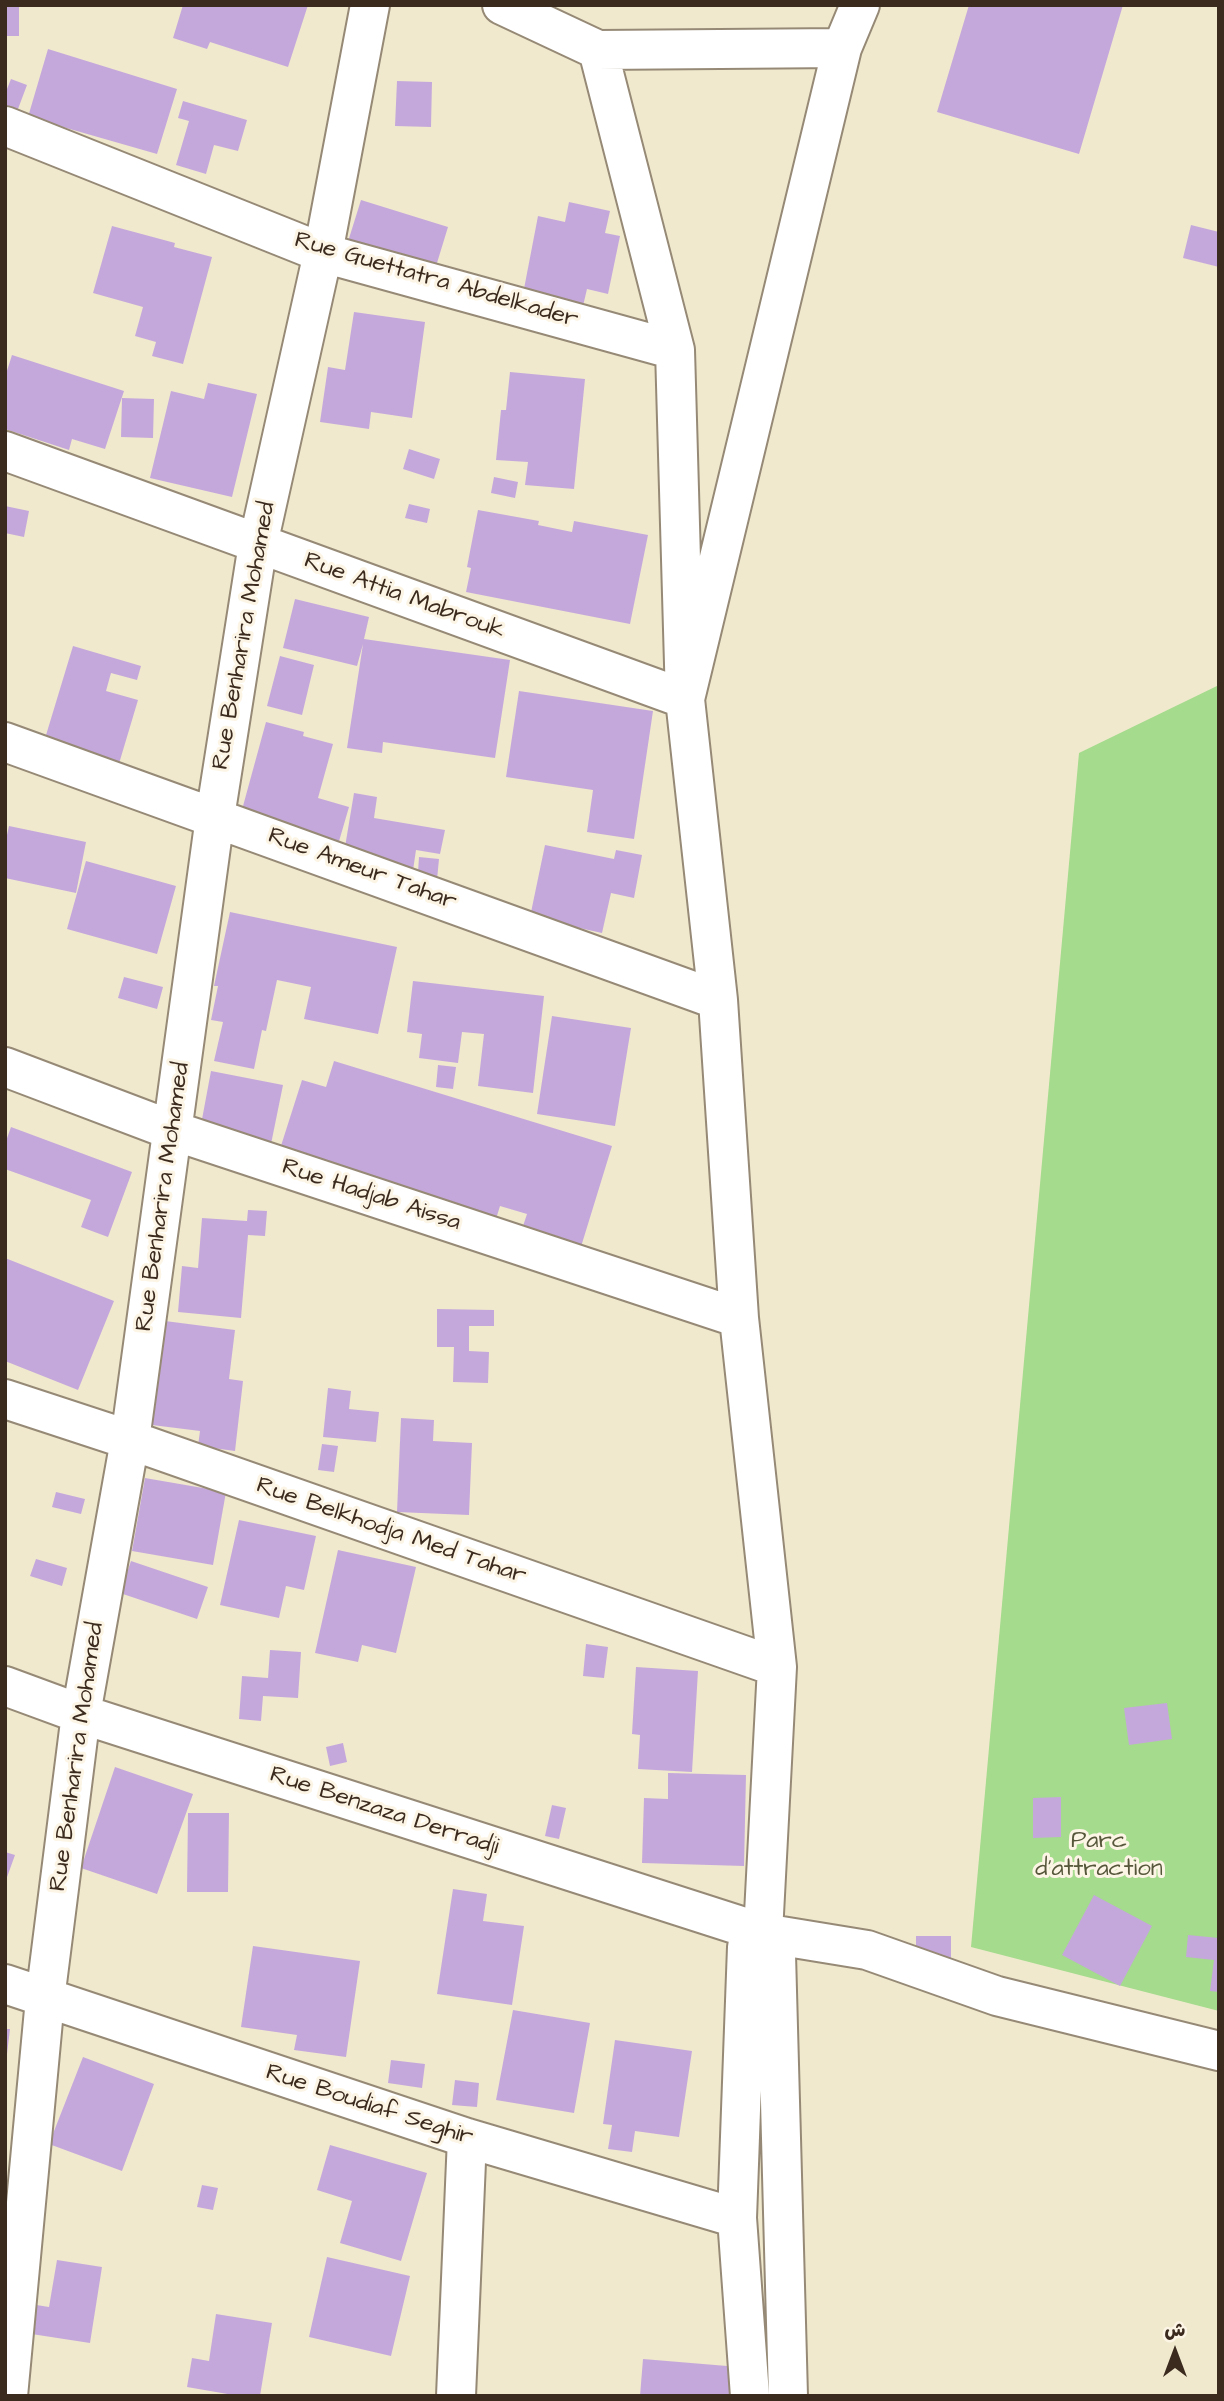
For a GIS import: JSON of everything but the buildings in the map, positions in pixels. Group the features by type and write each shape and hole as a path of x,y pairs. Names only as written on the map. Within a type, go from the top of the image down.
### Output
{"street":[{"name":"Rue Benharira Mohamed","path":"8,2396 45,1999 81,1714 130,1440 215,817 258,544 323,253 370,5"},
{"path":"502,5 598,50 842,48"},
{"path":"685,699 842,48 860,5"},
{"path":"598,50 675,350 685,699 718,1000 739,1318 777,1667 763,1933 776,1954 788,2396"},
{"name":"Rue Guettatra Abdelkader","path":"5,126 323,253 675,350"},
{"name":"Rue Attia Mabrouk","path":"5,451 685,699"},
{"name":"Rue Ameur Tahar","path":"5,742 718,1000"},
{"name":"Rue Hadjab Aissa","path":"5,1068 174,1131 739,1318"},
{"name":"Rue Belkhodja Med Tahar","path":"5,1399 130,1440 777,1667"},
{"name":"Rue Benzaza Derradji","path":"5,1686 81,1714 763,1933 867,1951 997,1996 1219,2051"},
{"path":"750,2396 737,2218 747,1947 763,1933"},
{"name":"Rue Boudiaf Seghir","path":"5,1984 467,2138 737,2218"},
{"path":"456,2396 467,2138"}],"green space":[{"name":"Parc d'attraction","path":"1219,685 1219,2011 971,1947 1079,753"}]}
